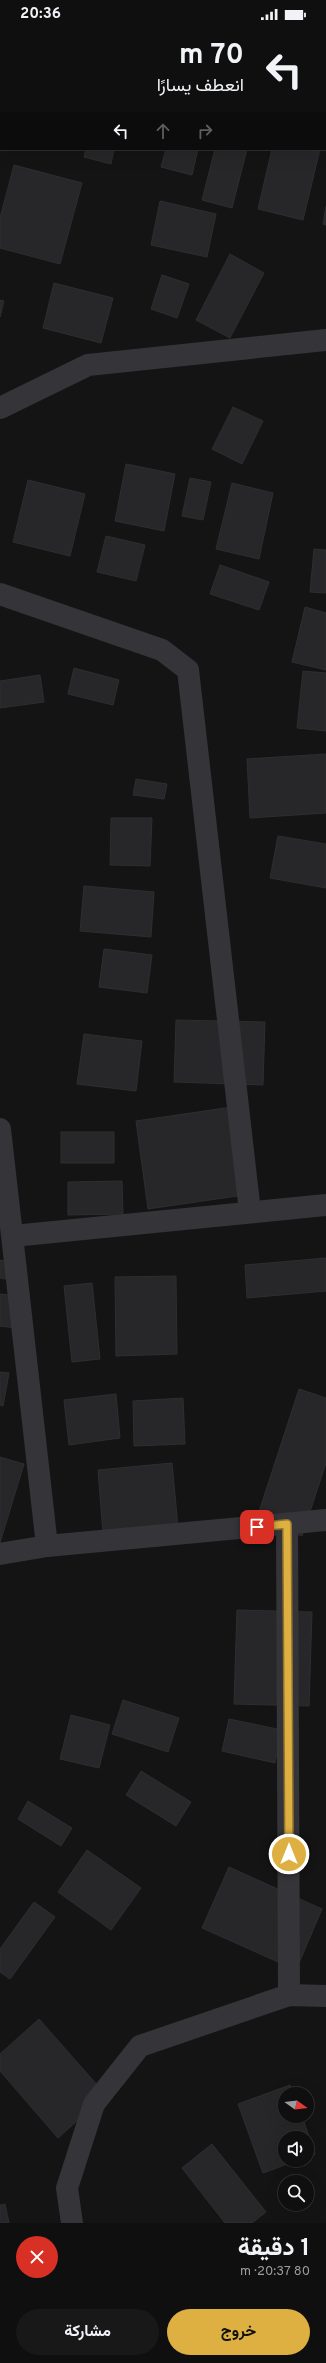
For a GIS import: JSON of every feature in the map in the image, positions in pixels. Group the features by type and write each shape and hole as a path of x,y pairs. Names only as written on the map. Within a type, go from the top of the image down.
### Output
{"street":[{"path":"0,408 88,365 326,340"},
{"path":"0,594 162,650 188,670 250,1212"},
{"path":"0,1129 47,1546"},
{"path":"13,1236 326,1205"},
{"path":"0,1554 47,1546 326,1520"},
{"path":"287,1524 289,1995"},
{"path":"72,2223 67,2188 94,2104 140,2046 289,1995 326,1996"}],"building":[{"path":"86,150 114,150 111,164 84,157"},
{"path":"166,150 198,150 192,175 161,167"},
{"path":"215,150 247,150 232,208 202,200"},
{"path":"272,150 320,150 303,220 258,209"},
{"path":"14,165 82,183 60,264 0,248 0,218"},
{"path":"160,201 216,214 207,257 151,245"},
{"path":"326,206 326,225 323,224"},
{"path":"230,254 264,273 230,338 196,320"},
{"path":"162,275 189,284 177,318 151,309"},
{"path":"54,283 113,298 101,343 43,328"},
{"path":"0,300 4,301 0,317"},
{"path":"233,407 263,421 242,464 212,449"},
{"path":"126,464 175,474 164,531 115,521"},
{"path":"190,478 211,482 203,520 182,516"},
{"path":"28,480 85,494 70,556 13,542"},
{"path":"232,483 273,493 259,559 216,549"},
{"path":"106,536 145,545 136,581 97,572"},
{"path":"314,549 326,550 326,593 310,592"},
{"path":"220,565 269,582 259,610 210,594"},
{"path":"305,607 326,613 326,670 292,662"},
{"path":"74,668 119,680 113,705 68,694"},
{"path":"303,671 326,673 326,731 297,728"},
{"path":"40,675 44,702 0,708 0,681"},
{"path":"326,754 326,813 250,818 247,759"},
{"path":"136,779 167,784 164,799 133,795"},
{"path":"111,818 152,818 150,866 110,865"},
{"path":"278,836 326,844 326,888 270,878"},
{"path":"84,886 154,892 151,937 80,931"},
{"path":"104,949 152,955 147,993 99,987"},
{"path":"176,1020 265,1022 263,1085 174,1082"},
{"path":"84,1034 142,1041 136,1091 77,1084"},
{"path":"246,1105 258,1193 148,1209 136,1121"},
{"path":"61,1132 114,1132 114,1163 61,1163"},
{"path":"122,1181 123,1214 68,1215 68,1182"},
{"path":"326,1258 326,1291 247,1298 245,1265"},
{"path":"0,1260 26,1265 24,1282 0,1278"},
{"path":"176,1276 177,1354 116,1356 115,1277"},
{"path":"92,1283 100,1359 72,1362 64,1286"},
{"path":"0,1294 27,1297 23,1329 0,1326"},
{"path":"0,1372 9,1373 3,1406 0,1405"},
{"path":"299,1389 326,1398 326,1463 302,1536 256,1521"},
{"path":"116,1394 120,1438 69,1445 64,1400"},
{"path":"183,1398 185,1444 134,1446 133,1401"},
{"path":"0,1457 24,1464 0,1543"},
{"path":"172,1463 178,1527 103,1534 98,1470"},
{"path":"237,1610 312,1612 309,1706 234,1704"},
{"path":"123,1700 179,1718 168,1752 112,1734"},
{"path":"71,1715 110,1725 99,1768 60,1759"},
{"path":"229,1719 282,1730 275,1763 222,1751"},
{"path":"141,1771 191,1802 176,1826 126,1795"},
{"path":"28,1801 72,1828 61,1846 18,1819"},
{"path":"87,1850 141,1888 111,1930 58,1892"},
{"path":"229,1867 322,1909 296,1970 202,1928"},
{"path":"34,1902 55,1917 10,1979 0,1972 0,1949"},
{"path":"39,2019 106,2095 58,2138 0,2071 0,2054"},
{"path":"278,2089 278,2123 304,2123 307,2131 278,2131 279,2167 263,2173 238,2104"},
{"path":"212,2144 266,2212 252,2223 225,2223 182,2168"},
{"path":"5,2204 9,2223 0,2223 0,2205"}],"route":[{"path":"257,1527 287,1524 289,1854"}]}
